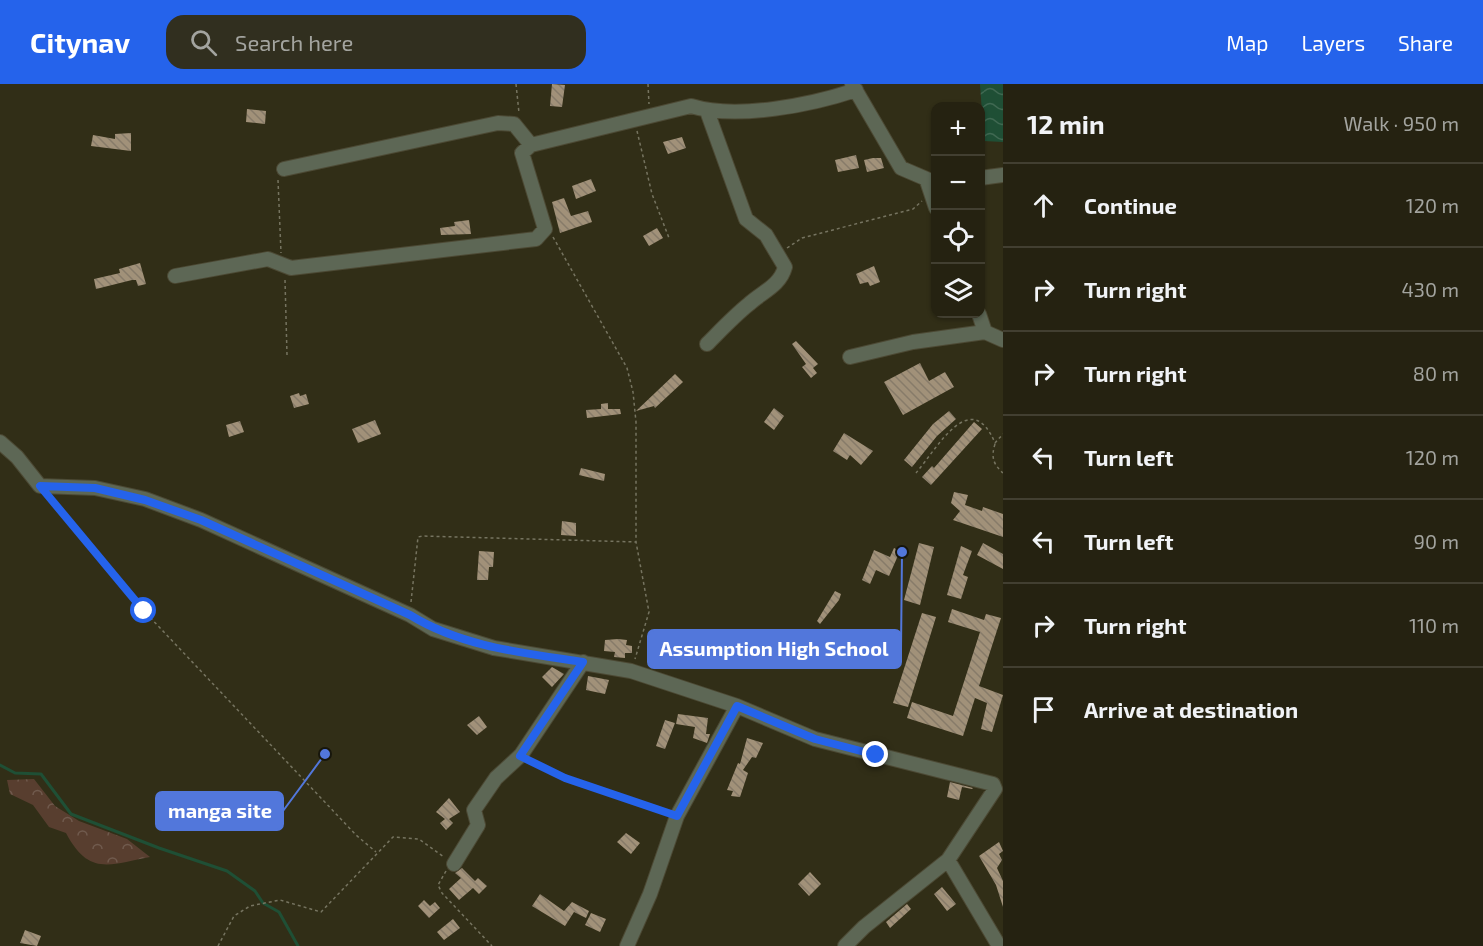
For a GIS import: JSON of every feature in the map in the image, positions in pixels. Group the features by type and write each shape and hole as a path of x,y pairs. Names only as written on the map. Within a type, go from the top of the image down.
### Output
{"street":[{"path":"175,276 268,259 285,265 537,238 545,229 522,153 531,146 634,118 691,106 707,111 740,111 834,97 854,87 901,168 931,186"},
{"path":"707,111 746,219 766,235 785,267 783,275 707,344"},
{"path":"284,169 498,123 514,124 531,146"},
{"path":"985,177 1003,175"},
{"path":"980,318 985,332"},
{"path":"850,357 913,342 985,332 1003,340"},
{"path":"0,442 17,457 40,486 95,488 145,500 201,520 410,615 433,629 494,648 631,671 737,706 815,739 993,784 995,789 948,860 864,927 845,946"},
{"path":"454,864 478,825 474,810 496,778 520,756 583,662"},
{"path":"627,946 650,894 677,816 737,706"},
{"path":"948,860 999,946"}],"path":[{"path":"514,124 519,115 516,84"},
{"path":"648,84 650,115"},
{"path":"634,118 652,194 669,238"},
{"path":"284,169 278,179 285,265 287,355"},
{"path":"778,255 802,238 913,209 931,186"},
{"path":"545,229 552,237 627,368 633,392 636,422 636,542 649,612 631,671"},
{"path":"916,473 951,432 967,418 973,417 983,422 995,443"},
{"path":"1003,434 995,443 992,454 994,465 1003,473"},
{"path":"40,486 144,611 376,852"},
{"path":"410,615 418,537 636,542"},
{"path":"520,756 565,778 677,816"},
{"path":"218,946 234,916 250,906 280,900 321,912 376,852 393,837 419,839 454,864 441,876 438,885 461,915 492,946"}],"green space":[{"path":"34,779 55,806 79,821 127,839 150,857 123,863 101,864 92,862 83,856 66,833 49,827 33,805 10,794 7,780"}],"water":[{"path":"980,84 1003,84 1003,142 985,141 985,102 981,102"}],"building":[{"path":"552,84 565,85 562,107 550,106"},
{"path":"247,109 266,111 265,124 246,122"},
{"path":"131,133 131,151 91,146 93,135 115,139 115,134"},
{"path":"682,137 686,148 668,154 663,142"},
{"path":"856,155 859,168 838,172 835,160"},
{"path":"881,158 884,168 867,172 864,160"},
{"path":"591,179 596,191 576,199 572,186"},
{"path":"564,198 571,216 588,211 592,222 560,233 552,202"},
{"path":"469,220 471,234 441,235 440,228 455,226 454,222"},
{"path":"657,228 663,238 649,246 643,236"},
{"path":"140,263 146,284 138,286 136,280 132,280 96,289 94,279 120,273 119,269"},
{"path":"874,266 880,282 870,286 868,282 860,284 856,274"},
{"path":"796,341 818,364 813,368 817,373 811,378 802,367 806,364 792,344"},
{"path":"920,363 929,381 945,372 954,387 903,415 884,382"},
{"path":"675,374 683,382 655,408 654,406 636,411"},
{"path":"299,393 300,396 306,394 309,404 294,408 290,396"},
{"path":"608,403 608,409 620,409 621,414 587,418 586,410 601,409 601,404"},
{"path":"774,408 784,416 774,430 764,422"},
{"path":"949,411 956,419 937,436 912,467 904,460 933,424"},
{"path":"375,420 381,434 358,443 352,429"},
{"path":"240,421 244,432 229,437 226,425"},
{"path":"974,422 982,429 931,485 922,477 932,466 934,468"},
{"path":"844,433 873,451 861,465 850,455 847,460 833,451"},
{"path":"581,468 605,474 604,481 579,475"},
{"path":"954,492 968,495 965,505 982,511 983,507 1003,514 1003,537 953,520 960,511 951,503"},
{"path":"562,521 576,523 576,536 561,535"},
{"path":"919,543 934,547 920,605 904,600"},
{"path":"983,543 1003,554 1003,569 977,555"},
{"path":"961,546 972,551 963,575 968,577 961,599 947,595"},
{"path":"894,548 900,551 889,576 876,570 870,584 862,580 874,550 890,557"},
{"path":"479,551 494,552 493,567 489,567 488,580 477,580"},
{"path":"835,591 841,594 839,600 820,624 817,621"},
{"path":"952,609 984,620 986,614 1001,618 979,686 1003,695 992,732 981,729 987,703 975,698 963,736 907,718 912,702 953,716 980,632 948,622"},
{"path":"922,613 936,617 908,707 893,703"},
{"path":"605,640 627,640 626,645 632,646 632,653 625,653 625,658 614,657 615,652 604,651"},
{"path":"552,667 564,674 552,687 542,677"},
{"path":"588,676 609,680 605,694 586,690"},
{"path":"678,714 708,718 706,734 710,734 707,743 693,738 695,727 676,724"},
{"path":"479,716 487,727 477,735 467,725"},
{"path":"665,720 675,723 665,749 656,746"},
{"path":"747,738 763,743 756,758 752,757 743,770 748,773 740,797 731,796 733,791 727,790 738,763 740,764"},
{"path":"950,782 973,788 962,787 959,800 947,797"},
{"path":"449,798 460,812 449,819 453,823 446,830 440,823 445,819 436,812"},
{"path":"626,833 640,843 631,854 617,842"},
{"path":"999,842 1003,851 999,854 1002,860 997,868 1003,881 1003,907 996,885 979,856"},
{"path":"462,868 475,881 478,878 487,886 479,894 473,888 459,900 449,889 461,878 455,873"},
{"path":"810,872 821,884 809,896 798,884"},
{"path":"942,887 956,904 947,911 934,894"},
{"path":"540,894 564,911 572,902 589,911 586,918 574,912 565,926 532,906"},
{"path":"424,900 430,906 435,902 440,908 429,918 418,906"},
{"path":"907,904 911,909 890,928 886,922"},
{"path":"591,913 606,919 600,932 585,925"},
{"path":"453,919 460,928 444,940 437,932"},
{"path":"25,930 41,936 37,946 20,943"}],"waterway":[{"path":"0,765 15,773 41,774 71,814 227,871 255,891 263,903 279,912 298,946"}],"place":[{"name":"Assumption High School","path":"902,552"},
{"name":"manga site","path":"325,754"}],"route":[{"path":"144,611 40,486 95,488 145,500 201,520 410,615 433,629 494,648 583,662 520,756 565,778 607,794 677,816 737,706 815,739 876,755"}]}
